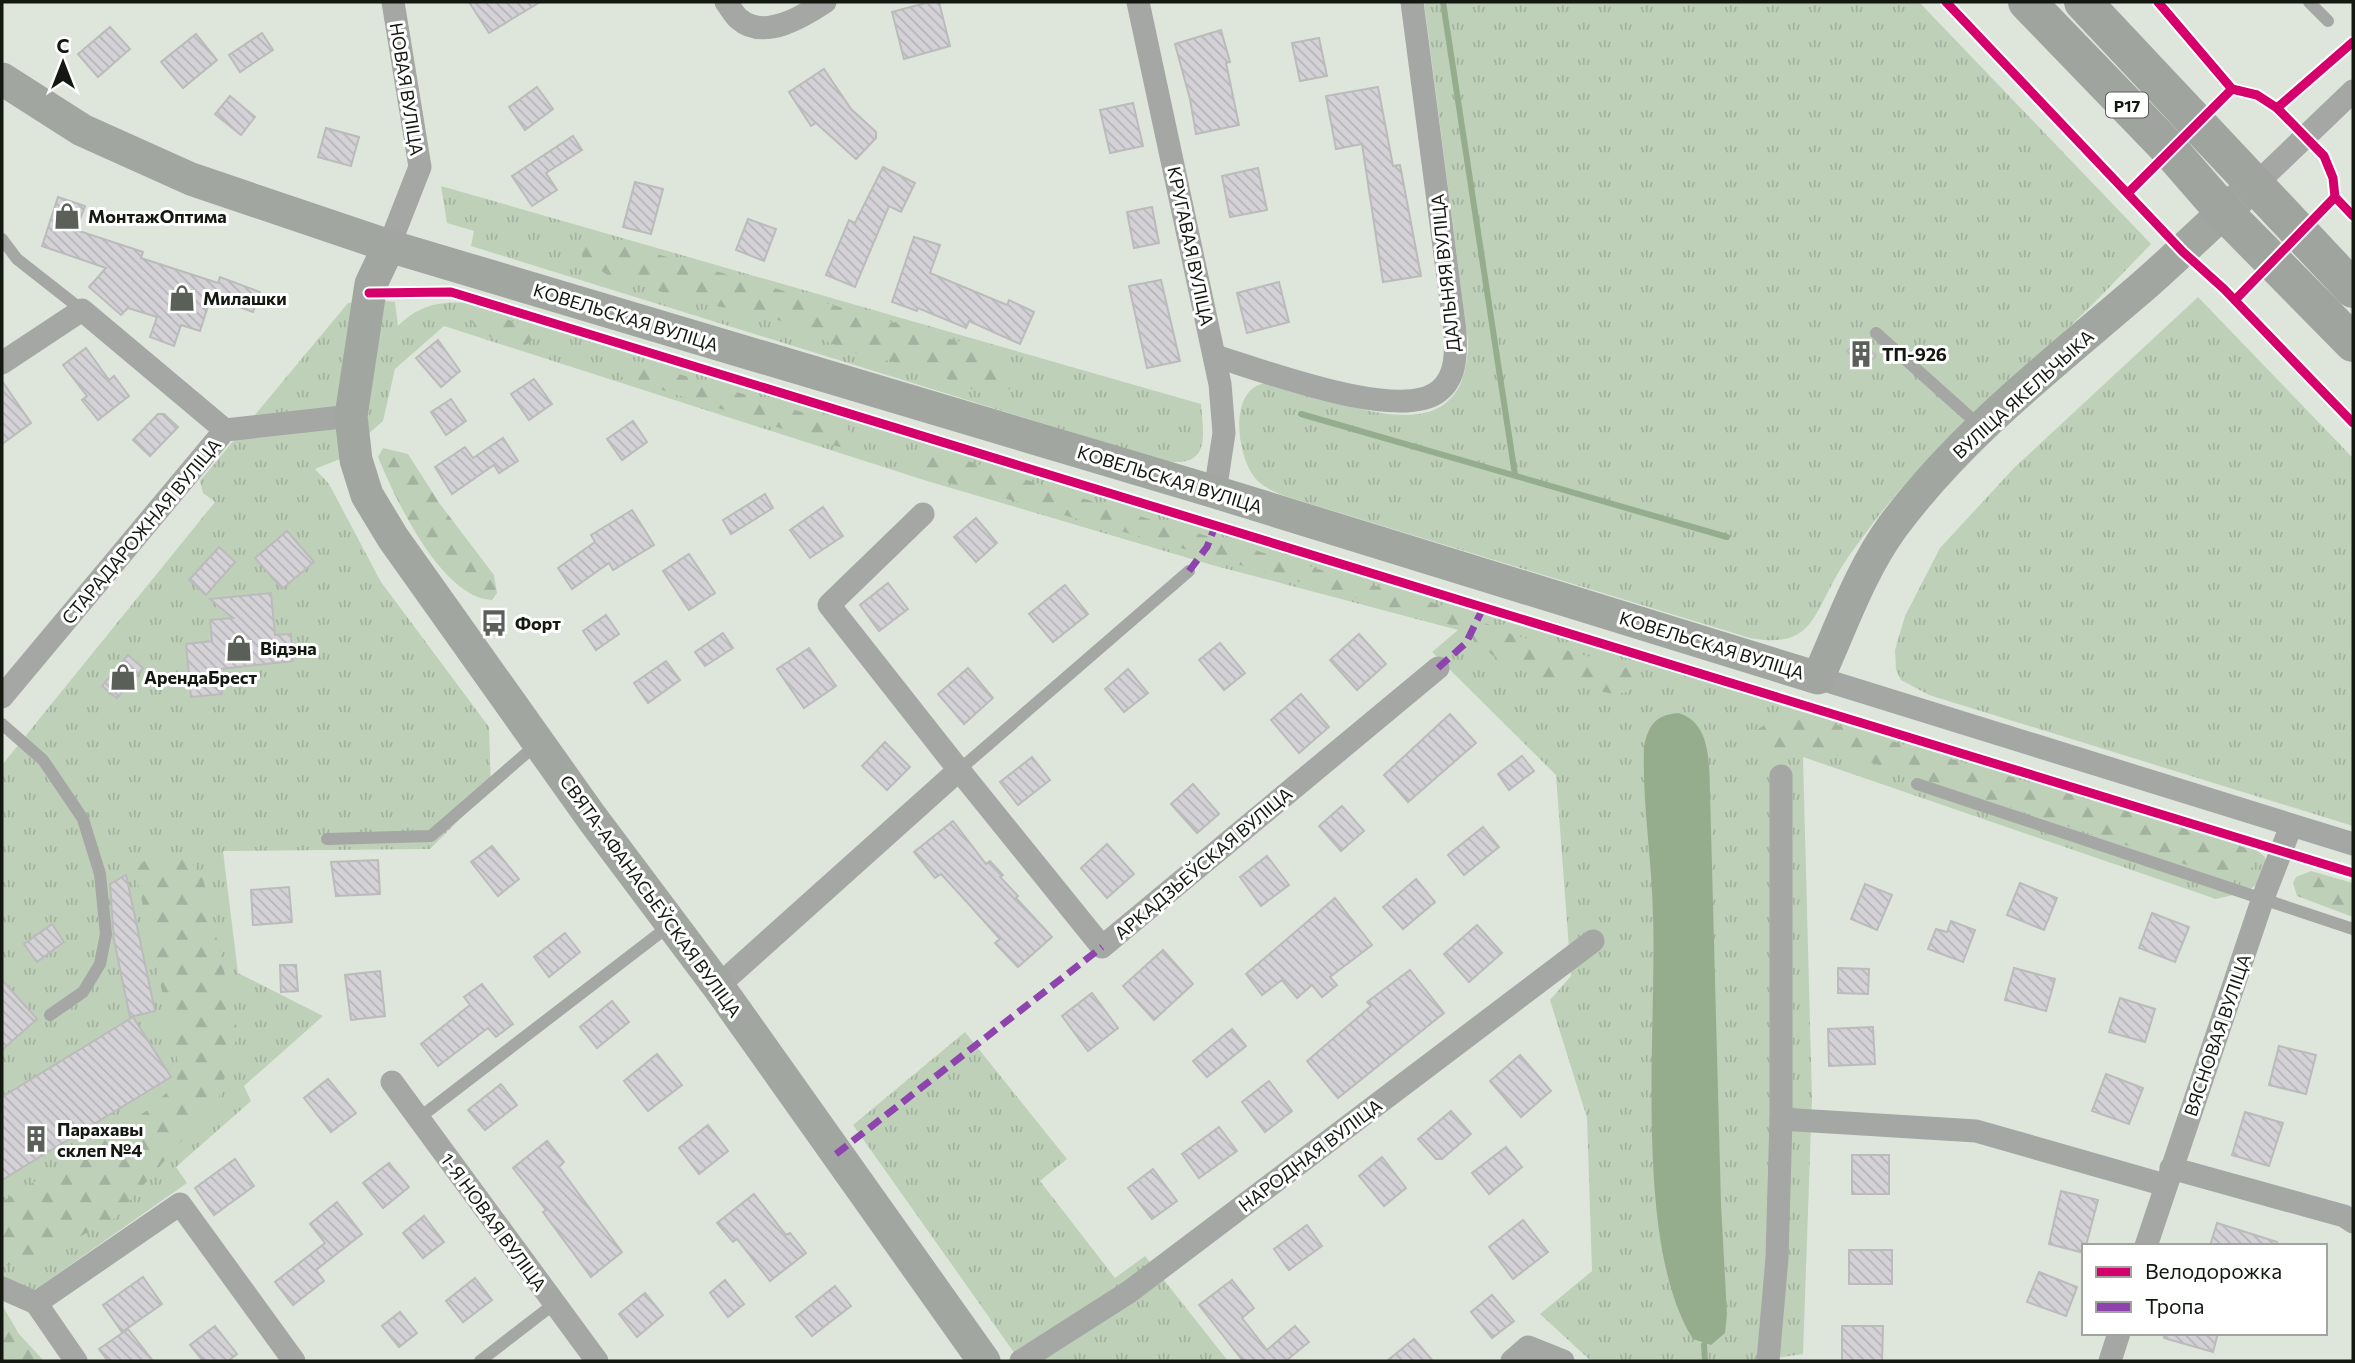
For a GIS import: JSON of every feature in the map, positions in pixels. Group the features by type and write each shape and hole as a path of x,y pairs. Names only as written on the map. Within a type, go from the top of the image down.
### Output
{"highway":[{"name":"Р17","path":"2027,2 2170,150 2224,212 2353,343"},
{"name":"Р17","path":"2083,2 2353,289"}],"main road":[{"name":"КОВЕЛЬСКАЯ ВУЛІЦА","path":"2,79 82,130 191,179 389,246 1215,492 1818,678"},
{"name":"ВУЛІЦА ЯКЕЛЬЧЫКА","path":"1818,678 1867,569 1893,527 1981,427 2173,261 2256,184"},
{"name":"НОВАЯ ВУЛІЦА","path":"351,416 371,284 389,246"},
{"name":"СВЯТА-АФАНАСЬЕЎСКАЯ ВУЛІЦА","path":"351,416 356,460 367,495 393,538 592,818 718,986 984,1361"}],"street":[{"name":"НОВАЯ ВУЛІЦА","path":"389,246 420,167 393,2"},
{"path":"726,2 740,21 759,27 779,26 825,2"},
{"name":"КРУГАВАЯ ВУЛІЦА","path":"1138,2 1215,356 1224,433 1215,492"},
{"name":"ДАЛЬНЯЯ ВУЛІЦА","path":"1215,356 1385,403 1423,400 1439,392 1450,379 1454,364 1455,331 1412,2"},
{"path":"2256,184 2353,91"},
{"path":"2,363 82,310 225,430"},
{"name":"СТАРАДАРОЖНАЯ ВУЛІЦА","path":"2,697 225,430 351,416"},
{"path":"718,986 959,770 829,605 923,514"},
{"name":"АРКАДЗЬЕЎСКАЯ ВУЛІЦА","path":"959,770 1102,947 1438,668"},
{"name":"КОВЕЛЬСКАЯ ВУЛІЦА","path":"1818,678 2353,844"},
{"path":"1768,1361 1777,1258 1781,1118 1781,776"},
{"name":"ВЯСНОВАЯ ВУЛІЦА","path":"2147,1244 2263,898 2291,825"},
{"name":"НАРОДНАЯ ВУЛІЦА","path":"1021,1361 1129,1292 1593,941"},
{"name":"1-Я НОВАЯ ВУЛІЦА","path":"392,1082 597,1361"},
{"path":"1781,1118 1976,1131 2344,1216 2353,1223"},
{"path":"36,1303 180,1204 294,1361"},
{"path":"2,1288 36,1303 76,1361"},
{"path":"2110,1361 2118,1335"},
{"path":"1512,1361 1528,1347 1563,1361"}],"lane":[{"path":"2309,2 2328,21"},
{"path":"2,239 17,259 82,310"},
{"path":"1876,333 1981,427"},
{"path":"959,770 1189,571"},
{"path":"2,724 43,760 83,819 100,874 106,934 100,964 83,992 50,1015"},
{"path":"327,839 431,836 540,742"},
{"path":"1917,784 2353,929"},
{"path":"419,1118 672,923"},
{"path":"480,1361 554,1304"}],"green space":[{"path":"1424,2 1919,2 2151,244 2073,324 1963,424 1917,471 1850,555 1807,627 1797,635 1785,639 1750,638 1288,497 1259,482 1249,469 1244,456 1239,425 1241,410 1245,397 1254,388 1266,383 1277,383 1365,410 1415,414 1436,409 1453,396 1464,374 1468,341"},
{"path":"441,186 1201,404 1201,448 1190,460 1164,461 471,246 474,231 447,223"},
{"path":"593,239 615,242 961,342 987,353 1001,364 1010,379 1010,389 995,395 981,393 923,369 851,352 767,315 698,303 609,276 583,259 580,248"},
{"path":"2198,297 2353,458 2353,826 1929,695 1901,680 1896,670 1895,650 1905,616 1940,548 2014,468"},
{"path":"370,299 395,302 398,326 429,306 466,303 2253,847 2265,857 2263,877 2244,892 2216,899 1803,757 1812,1098 1803,1354 1756,1361 1591,1361 1540,1314 1592,1271 1587,1118 1550,1000 1571,976 1556,775 1432,652 1458,630 1212,565 927,481 444,326 395,369 383,421 340,459 315,469 329,484 381,582 489,727 491,788 430,849 223,851 238,973 323,1016 244,1086 251,1101 176,1167 187,1183 36,1289 2,1297 2,765 215,502 203,493 200,481 348,303"},
{"path":"481,312 533,327 535,338 526,345 487,336 475,327 472,321"},
{"path":"637,361 840,424 851,432 852,442 840,447 832,445 622,377 620,365"},
{"path":"383,448 408,454 440,504 494,575 497,593 492,600 473,595 455,583 422,543 378,457"},
{"path":"921,450 934,450 1122,511 1450,608 1511,634 1628,668 1635,671 1639,682 1627,692 1615,694 1544,679 1505,663 1464,632 1448,624 926,476 912,463 912,458"},
{"path":"1793,716 1838,725 2232,843 2245,848 2255,863 2244,877 2224,877 1869,762 1817,751 1798,751 1768,758 1758,753 1752,744 1754,732 1776,717"},
{"path":"184,853 203,878 238,1033 218,1099 115,1218 43,1256 2,1267 2,1202 148,1110 176,1084 178,1063 135,870 150,855"},
{"path":"2311,871 2353,883 2353,917 2297,896 2293,883 2296,877"},
{"path":"965,1032 1067,1159 1040,1181 1115,1278 1145,1256 1228,1361 1020,1361 853,1125"},
{"path":"2,1305 19,1334 44,1361 2,1361"}],"shaded area":[{"path":"1678,713 1697,725 1702,734 1709,769 1721,1204 1727,1314 1725,1333 1711,1345 1693,1339 1674,1298 1662,1249 1655,1193 1652,1135 1653,916 1644,789 1644,747 1654,722 1664,716"}],"building":[{"path":"469,2 540,2 489,33"},
{"path":"939,2 950,46 904,59 892,12"},
{"path":"110,27 130,49 98,77 78,54"},
{"path":"1221,30 1230,62 1226,63 1239,125 1196,134 1190,99 1175,44"},
{"path":"262,33 273,50 240,72 229,55"},
{"path":"196,34 217,60 183,88 161,62"},
{"path":"1319,38 1327,76 1300,81 1292,43"},
{"path":"824,69 851,109 876,132 876,138 856,159 816,123 811,126 789,92"},
{"path":"537,87 553,109 525,130 509,107"},
{"path":"1378,87 1393,166 1400,165 1421,276 1383,282 1362,144 1336,149 1326,96"},
{"path":"230,96 255,117 241,135 215,114"},
{"path":"1133,103 1143,146 1110,153 1100,110"},
{"path":"326,128 359,137 351,166 318,157"},
{"path":"573,136 582,150 546,173 557,190 532,206 512,176"},
{"path":"883,167 915,183 901,212 889,206 855,287 826,275 849,220 855,223"},
{"path":"1258,168 1267,210 1230,217 1222,176"},
{"path":"635,182 663,189 651,234 623,227"},
{"path":"58,197 85,206 76,230 143,252 141,258 218,283 220,277 260,292 253,312 211,297 200,331 181,325 174,346 150,337 157,317 128,308 121,315 89,287 106,268 42,246"},
{"path":"1152,207 1159,243 1134,248 1127,212"},
{"path":"748,219 776,229 764,261 736,250"},
{"path":"914,237 940,245 930,273 1007,305 1009,300 1034,312 1020,344 969,321 966,328 918,308 917,311 892,302"},
{"path":"1161,280 1180,361 1147,368 1129,286"},
{"path":"1279,282 1289,322 1247,333 1237,293"},
{"name":"ТП-926","path":"1860,339 1876,356 1863,368 1847,351"},
{"path":"438,340 460,371 441,387 416,358"},
{"path":"86,348 109,380 114,376 129,396 98,420 82,400 87,396 63,365"},
{"path":"534,379 552,404 529,420 511,394"},
{"path":"2,381 31,423 2,444"},
{"path":"451,399 466,421 446,435 431,412"},
{"path":"158,414 164,414 178,427 150,456 133,440"},
{"path":"633,421 647,442 622,460 607,439"},
{"path":"503,438 518,461 499,473 494,465 452,494 435,467 465,447 473,458"},
{"path":"765,494 773,508 731,534 723,520"},
{"path":"823,507 843,536 810,558 790,530"},
{"path":"632,510 654,545 613,570 609,563 572,589 558,568 595,542 591,535"},
{"path":"976,518 997,543 976,562 954,537"},
{"path":"287,531 314,562 282,589 255,558"},
{"path":"219,547 235,562 206,595 189,580"},
{"path":"689,554 715,593 689,610 663,571"},
{"path":"888,583 908,609 879,631 860,605"},
{"path":"1065,585 1088,614 1053,642 1029,614"},
{"name":"Відэна","path":"271,593 275,635 291,634 293,661 220,669 222,694 191,697 186,644 212,641 210,620 233,618 210,599"},
{"path":"606,615 619,634 596,650 583,631"},
{"path":"723,633 733,648 705,666 695,652"},
{"path":"1359,634 1386,664 1357,690 1330,660"},
{"path":"1220,643 1245,673 1224,690 1199,660"},
{"path":"809,648 836,686 804,708 777,669"},
{"name":"АрендаБрест","path":"128,655 143,668 117,698 102,686"},
{"path":"666,661 680,680 648,703 634,683"},
{"path":"968,668 993,698 964,724 938,694"},
{"path":"1128,669 1148,693 1124,712 1105,689"},
{"path":"1301,694 1329,727 1299,753 1271,720"},
{"path":"1450,714 1476,743 1408,802 1384,775"},
{"path":"885,742 910,767 887,790 862,766"},
{"path":"1522,756 1534,771 1509,790 1498,774"},
{"path":"1032,757 1050,780 1018,805 1000,782"},
{"path":"1193,784 1219,814 1197,833 1171,804"},
{"path":"1342,806 1364,831 1341,851 1319,826"},
{"path":"953,821 986,864 990,861 1003,875 1000,877 1018,896 1016,898 1052,937 1018,967 995,943 1000,939 965,900 941,874 935,878 914,852"},
{"path":"1483,827 1499,847 1464,875 1448,855"},
{"path":"1107,844 1134,874 1107,898 1081,868"},
{"path":"492,846 519,879 498,896 471,862"},
{"path":"1267,856 1289,885 1261,906 1240,877"},
{"path":"378,860 380,894 336,896 331,862"},
{"path":"126,875 155,1011 130,1017 114,940 110,884"},
{"path":"1416,879 1435,902 1403,929 1383,907"},
{"path":"2020,883 2057,898 2044,930 2007,915"},
{"path":"1865,884 1892,895 1877,930 1851,919"},
{"path":"289,887 292,922 253,925 251,890"},
{"path":"1335,898 1372,945 1330,977 1337,985 1322,997 1312,985 1297,998 1282,980 1262,995 1246,974"},
{"path":"2152,913 2189,927 2175,962 2139,948"},
{"path":"1951,921 1975,930 1963,962 1928,949 1936,929 1947,932"},
{"path":"52,924 64,942 37,962 24,944"},
{"path":"1477,925 1502,953 1469,982 1444,954"},
{"path":"565,933 580,952 549,977 534,957"},
{"path":"1163,950 1193,984 1154,1020 1123,986"},
{"path":"280,965 296,965 298,991 281,992"},
{"path":"1838,968 1869,969 1868,994 1838,993"},
{"path":"2014,968 2055,979 2046,1011 2005,1000"},
{"path":"1410,970 1444,1013 1338,1098 1307,1061 1371,1006 1367,1002"},
{"path":"380,971 385,1016 351,1020 345,975"},
{"path":"2,980 37,1019 2,1050"},
{"path":"482,984 513,1024 496,1037 488,1028 438,1066 421,1044 470,1005 464,997"},
{"path":"1092,993 1118,1028 1088,1051 1062,1016"},
{"path":"2120,998 2155,1009 2145,1042 2109,1032"},
{"path":"612,1001 629,1022 597,1048 580,1027"},
{"name":"Парахавы склеп №4","path":"133,1017 171,1077 2,1180 2,1097"},
{"path":"1873,1027 1875,1064 1829,1066 1828,1029"},
{"path":"1232,1029 1246,1046 1207,1077 1193,1061"},
{"path":"2279,1046 2316,1055 2306,1094 2269,1085"},
{"path":"657,1054 682,1085 648,1111 624,1081"},
{"path":"1520,1055 1551,1091 1521,1117 1490,1081"},
{"path":"2106,1074 2143,1088 2129,1124 2092,1111"},
{"path":"328,1079 356,1113 331,1132 304,1098"},
{"path":"1269,1081 1292,1111 1265,1132 1242,1102"},
{"path":"501,1084 517,1105 485,1130 468,1110"},
{"path":"1451,1111 1471,1134 1442,1159 1436,1159 1418,1139"},
{"path":"2245,1112 2283,1123 2269,1166 2232,1155"},
{"path":"708,1125 728,1151 699,1174 679,1148"},
{"path":"1219,1127 1237,1151 1199,1178 1182,1154"},
{"path":"547,1141 564,1162 559,1167 622,1252 591,1277 543,1212 546,1210 513,1168"},
{"path":"1506,1147 1522,1167 1489,1194 1472,1173"},
{"path":"1852,1155 1889,1155 1889,1194 1852,1194"},
{"path":"1382,1157 1406,1188 1384,1206 1359,1176"},
{"path":"235,1159 254,1186 214,1215 195,1188"},
{"path":"389,1163 409,1187 383,1208 363,1183"},
{"path":"1153,1169 1177,1201 1152,1219 1128,1188"},
{"path":"2061,1191 2098,1200 2086,1244 2082,1244 2082,1252 2049,1244"},
{"path":"754,1194 786,1235 790,1233 806,1253 770,1281 737,1239 733,1242 717,1223"},
{"path":"337,1202 362,1234 316,1270 324,1281 293,1305 275,1282 325,1243 310,1224"},
{"path":"424,1216 444,1242 423,1258 403,1233"},
{"path":"1523,1220 1548,1252 1513,1279 1489,1247"},
{"path":"2217,1223 2277,1242 2276,1244 2211,1244"},
{"path":"1307,1225 1322,1246 1289,1270 1274,1249"},
{"path":"1849,1250 1892,1250 1892,1284 1849,1284"},
{"path":"2039,1272 2077,1287 2066,1316 2027,1302"},
{"path":"143,1277 162,1304 122,1332 103,1305"},
{"path":"475,1278 492,1300 463,1322 446,1301"},
{"path":"725,1280 744,1304 728,1317 710,1293"},
{"path":"1232,1280 1254,1308 1242,1318 1267,1350 1295,1326 1309,1342 1286,1361 1243,1361 1199,1305"},
{"path":"835,1286 851,1306 812,1336 796,1317"},
{"path":"645,1293 663,1315 637,1337 619,1314"},
{"path":"1492,1295 1514,1321 1492,1338 1471,1312"},
{"path":"400,1312 417,1333 399,1347 382,1326"},
{"path":"215,1326 237,1354 228,1361 203,1361 190,1345"},
{"path":"1842,1326 1883,1326 1882,1361 1842,1361"},
{"path":"128,1329 153,1361 108,1361 99,1349"},
{"path":"2164,1335 2217,1335 2213,1352 2164,1338"},
{"path":"1414,1339 1433,1361 1387,1361"}],"waterway":[{"path":"1443,2 1515,475"},
{"path":"1301,414 1727,537"},
{"path":"1704,1345 1705,1361"}],"marked path":[{"path":"1189,571 1207,547 1216,524"},
{"path":"1438,668 1466,643 1484,606"},
{"path":"836,1154 1102,947"}],"cycle path":[{"path":"1946,2 2183,252 2224,289 2353,423"},
{"path":"2158,2 2232,89 2257,95 2277,108 2324,156 2333,178 2335,197 2353,216"},
{"path":"2277,108 2353,42"},
{"path":"2129,192 2232,89"},
{"path":"2235,300 2335,197"},
{"path":"369,293 451,292 2353,873"}],"place":[{"name":"МонтажОптима","path":"67,216"},
{"name":"Милашки","path":"182,298"},
{"name":"ТП-926","path":"1861,354"},
{"name":"Форт","path":"494,623"},
{"name":"Відэна","path":"239,648"},
{"name":"АрендаБрест","path":"123,677"},
{"name":"Парахавы склеп №4","path":"36,1139"}]}
